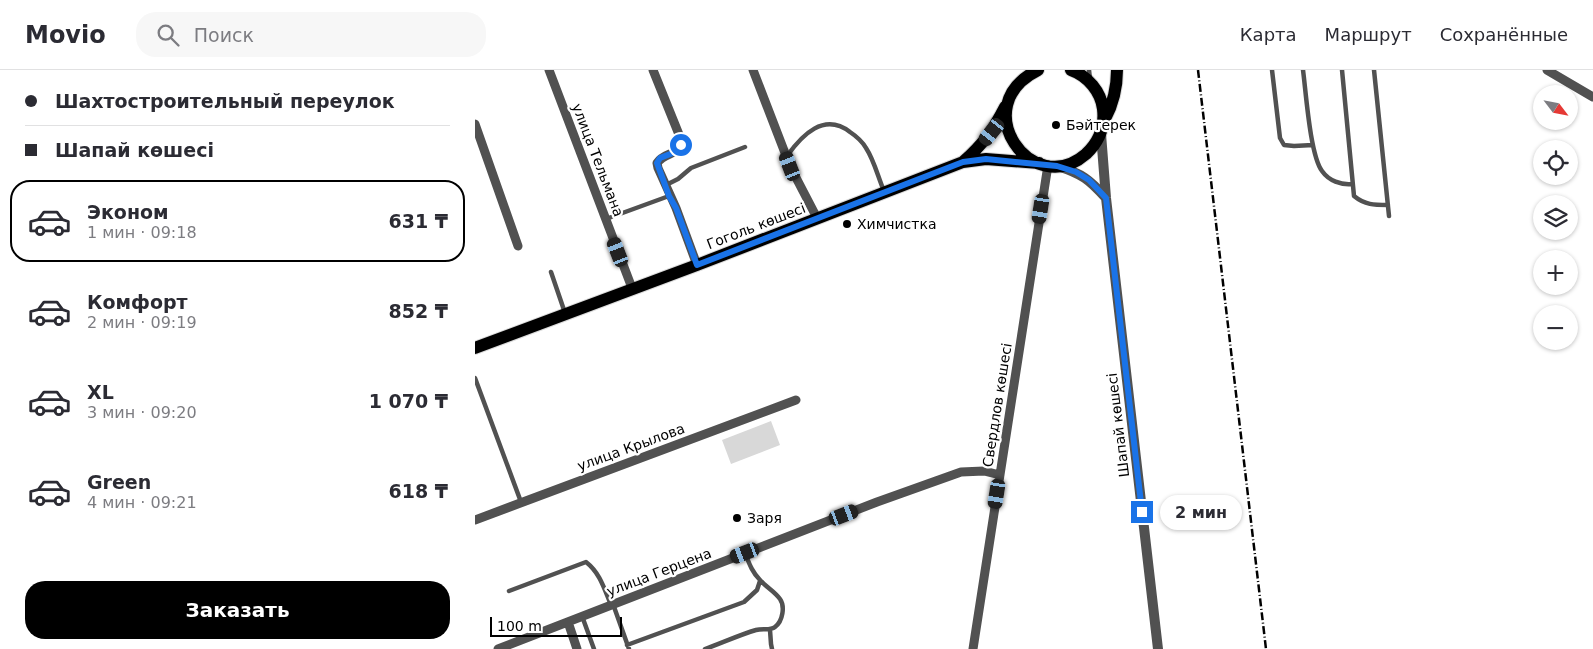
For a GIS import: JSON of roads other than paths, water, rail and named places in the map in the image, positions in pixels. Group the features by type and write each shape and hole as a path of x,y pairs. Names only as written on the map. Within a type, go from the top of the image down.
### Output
{"main road":[{"path":"963,162 986,159 1048,165 1075,161 1091,150 1101,134 1104,121 1103,107 1090,76 1084,76 1071,70"},
{"path":"1104,121 1111,109 1117,82 1117,70"},
{"path":"963,162 992,132 1016,86 1034,71"},
{"path":"1007,103 1006,121 1011,139 1023,154 1048,165"},
{"name":"Гоголь көшесі","path":"475,348 631,288 697,265 963,162"}],"street":[{"name":"улица Тельмана","path":"549,70 631,288"},
{"path":"653,70 680,137 681,145 678,151 660,158 657,163 697,265"},
{"path":"753,70 786,156 817,218"},
{"path":"1547,70 1593,97"},
{"path":"475,124 518,246"},
{"name":"Шапай көшесі","path":"1101,134 1106,198 1159,649"},
{"path":"1048,165 1076,172 1089,180 1106,198"},
{"name":"Свердлов көшесі","path":"973,649 1048,165"},
{"name":"улица Крылова","path":"475,520 796,400"},
{"name":"улица Герцена","path":"498,649 877,502 961,472 984,471 1000,475"},
{"path":"568,622 577,649"}],"lane":[{"path":"1272,70 1280,138 1284,145 1313,145"},
{"path":"1303,70 1313,145 1321,170 1335,182 1346,185 1353,184"},
{"path":"1342,70 1354,196 1360,201 1371,205 1388,205"},
{"path":"1373,70 1389,216"},
{"path":"786,156 796,143 812,129 830,123 845,128 867,148 884,192"},
{"path":"665,186 678,179 691,168 745,148"},
{"path":"605,220 669,196"},
{"path":"551,272 565,313"},
{"path":"475,378 521,502"},
{"path":"705,649 758,629 770,630 776,627 781,619 783,610 781,600 760,581 751,569 745,553"},
{"path":"509,591 585,562 595,569 601,579 628,647 744,602 757,590 760,581"},
{"path":"582,616 594,649"},
{"path":"770,630 772,649"}],"railway":[{"path":"1198,70 1266,649"}],"place":[{"name":"Бәйтерек","path":"1056,125"},
{"name":"Химчистка","path":"847,224"},
{"name":"Заря","path":"737,518"}]}
